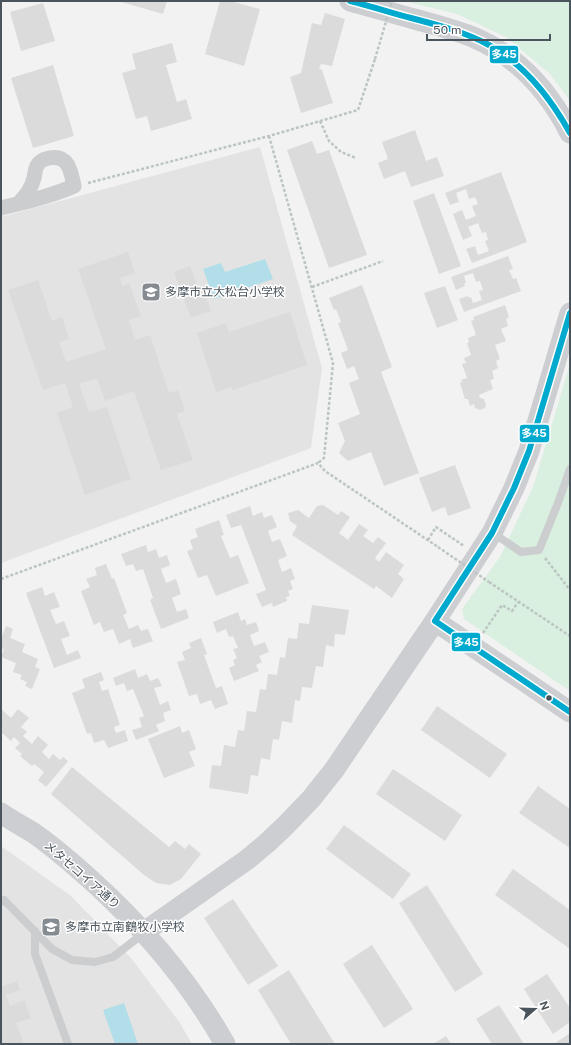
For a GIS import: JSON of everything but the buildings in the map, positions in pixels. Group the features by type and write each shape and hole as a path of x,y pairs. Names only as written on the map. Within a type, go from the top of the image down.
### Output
{"street":[{"path":"350,1 453,30 474,38 497,50 518,65 536,82 552,102 570,133"},
{"path":"1,208 18,204 58,193 74,186 68,164 61,159 54,157 40,161 36,166 34,180 30,191 18,204"},
{"path":"144,932 248,859 284,827 311,800 334,770 435,621 492,533 514,488 529,451 570,314"},
{"path":"435,621 570,712"},
{"name":"メタセコイア通り","path":"1,813 33,833 70,861 104,891 144,932 181,977 225,1044"}],"lane":[{"path":"492,533 522,552 539,550 570,469"},
{"path":"1,902 4,900 52,949 72,960 95,962 113,957 144,932"},
{"path":"35,931 35,954 68,1044"}],"path":[{"path":"74,186 269,136 358,110 392,1"},
{"path":"320,121 329,141 341,152 356,158"},
{"path":"1,579 318,462 324,458 333,363 269,136"},
{"path":"312,287 382,261"},
{"path":"318,462 325,471 570,636"},
{"path":"428,540 436,527 467,548"},
{"path":"539,550 570,590"},
{"path":"481,636 502,604 512,611 518,602"}],"shaded area":[{"name":"多摩市立大松台小学校","path":"260,147 322,368 311,448 1,563 1,217"},
{"name":"多摩市立南鶴牧小学校","path":"1,846 71,896 131,958 180,1023 192,1044 1,1044"}],"green space":[{"path":"404,1 570,1 570,101 550,74 506,37 457,14"},
{"path":"570,364 570,691 464,619 462,609 500,557 533,487"}],"water":[{"path":"265,259 273,279 214,299 203,269 221,263 225,272"},
{"path":"124,1003 138,1044 115,1044 103,1010"}],"transit line":[{"name":"多45","path":"350,1 451,29 489,45 514,62 536,83 554,107 570,133"},
{"name":"多45","path":"570,313 529,451 514,488 492,533 435,621 570,712"}],"place":[{"name":"多摩市立大松台小学校","path":"151,292"},
{"name":"多摩市立南鶴牧小学校","path":"51,927"}]}
